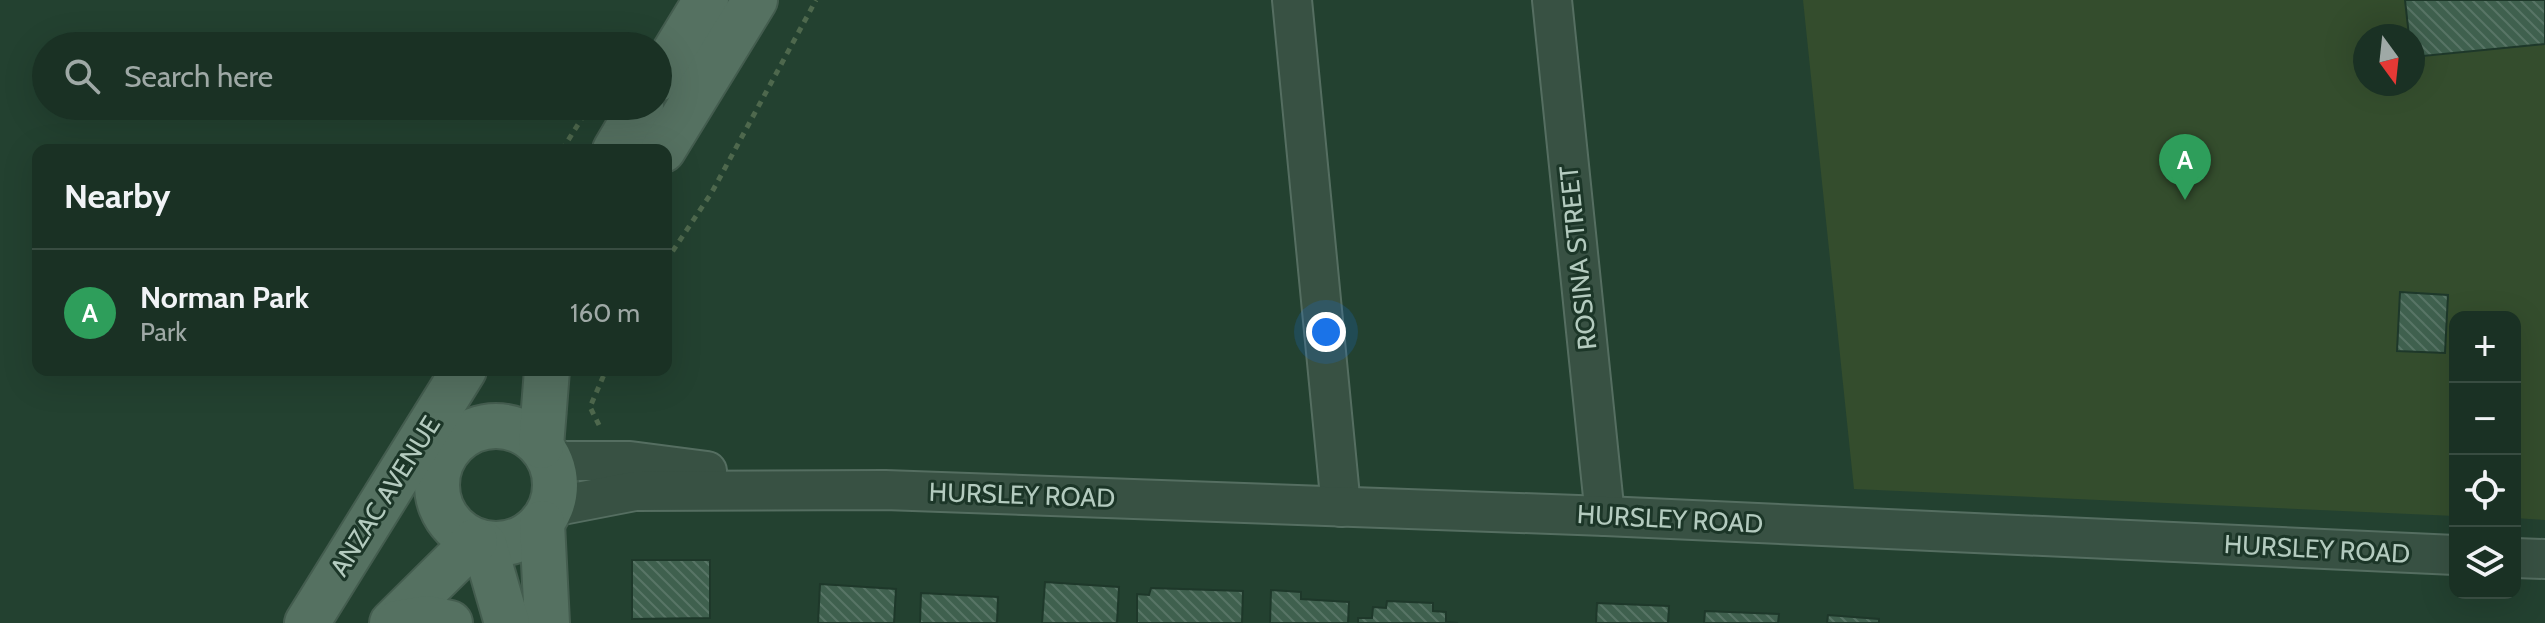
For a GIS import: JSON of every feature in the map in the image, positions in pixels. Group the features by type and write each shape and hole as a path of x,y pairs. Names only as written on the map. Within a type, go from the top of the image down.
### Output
{"main road":[{"path":"672,56 706,0"},
{"path":"667,144 755,0"},
{"path":"619,144 633,120"},
{"name":"ANZAC AVENUE","path":"307,623 460,376"},
{"name":"ANZAC AVENUE","path":"342,623 491,376"},
{"path":"547,376 546,454 555,476 547,515 547,623"},
{"path":"546,454 512,428 495,426 478,429 445,456 437,482 446,518 459,532 479,542 516,541 547,515"},
{"path":"395,623 479,542"},
{"path":"479,542 507,623"},
{"path":"395,623 427,618 450,623"}],"street":[{"path":"1292,0 1341,507"},
{"name":"ROSINA STREET","path":"1552,0 1605,516"},
{"name":"HURSLEY ROAD","path":"546,454 885,490"},
{"name":"HURSLEY ROAD","path":"547,515 635,491 885,490 1605,516 2449,555"},
{"path":"2521,558 2545,559"}],"path":[{"path":"672,252 712,192 816,0"},
{"path":"566,144 581,120"},
{"path":"601,429 590,407 603,376"}],"green space":[{"path":"1803,0 2405,0 2408,24 2353,24 2353,96 2425,96 2425,56 2545,44 2545,520 2521,518 2521,311 2449,311 2449,516 1854,489"}],"building":[{"path":"2405,0 2545,0 2545,44 2425,56 2425,24 2408,24"},
{"path":"2400,292 2448,295 2445,353 2397,351"},
{"path":"632,560 710,560 710,618 632,619"},
{"path":"1045,582 1119,587 1117,623 1042,623"},
{"path":"820,584 896,589 894,623 818,623"},
{"path":"1151,588 1243,591 1242,623 1137,623 1137,594 1149,595"},
{"path":"1271,590 1301,592 1301,599 1349,602 1348,623 1270,623"},
{"path":"921,593 998,597 997,623 920,623"},
{"path":"1387,601 1433,603 1433,611 1446,612 1446,622 1458,623 1358,623 1358,618 1372,618 1373,607 1386,608"},
{"path":"1597,603 1669,606 1668,623 1596,623"},
{"path":"1705,611 1779,614 1778,623 1704,623"},
{"path":"1828,615 1879,619 1879,623 1827,623"}],"place":[{"name":"Norman Park","path":"2185,200"}]}
